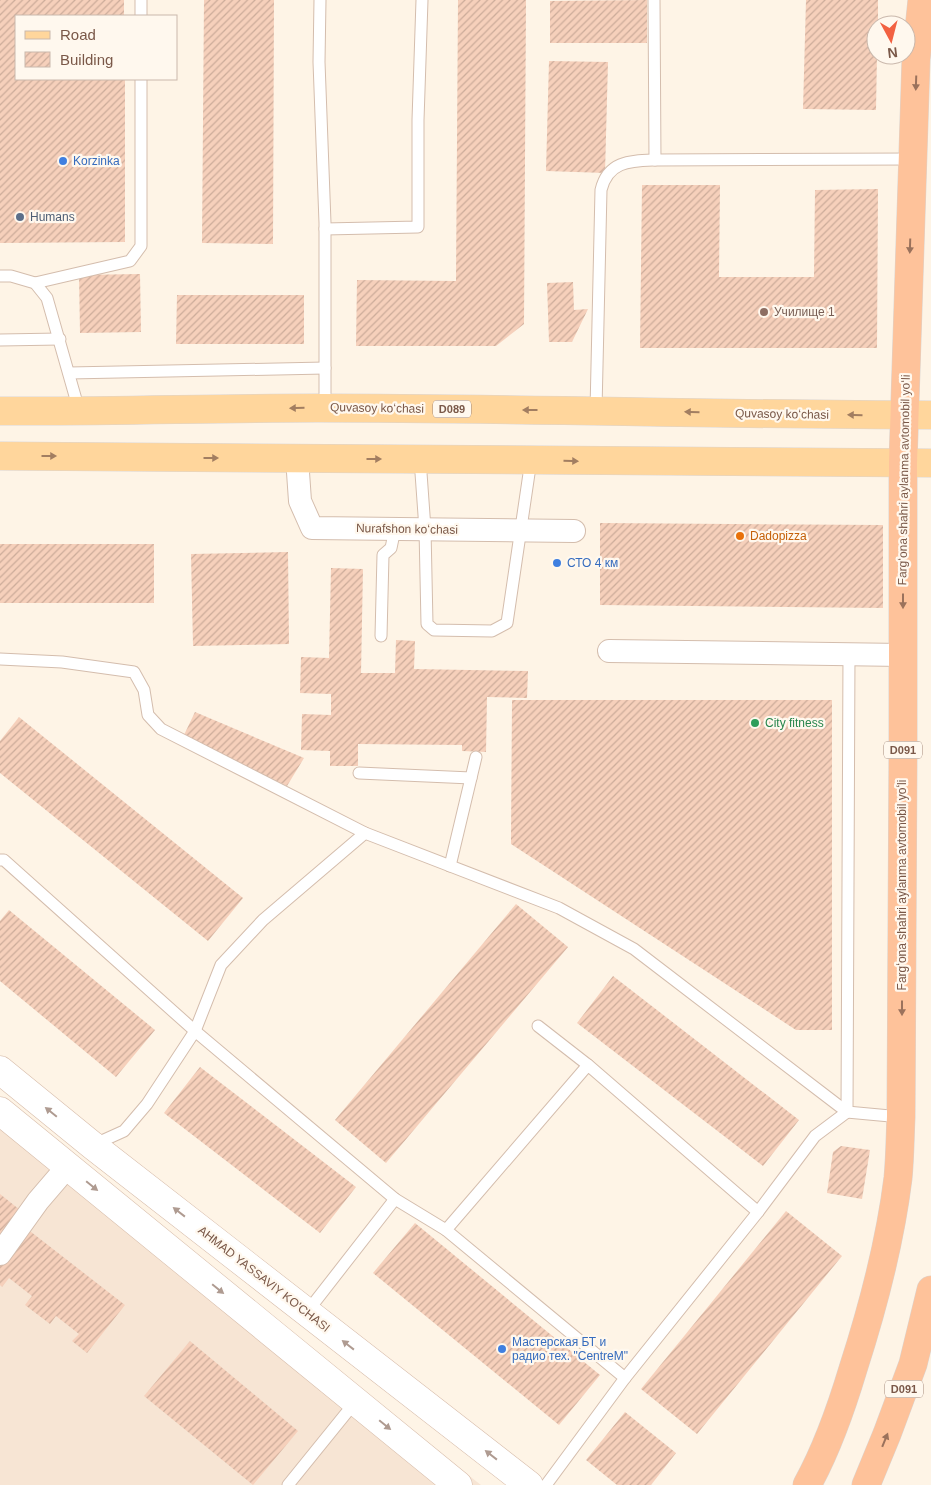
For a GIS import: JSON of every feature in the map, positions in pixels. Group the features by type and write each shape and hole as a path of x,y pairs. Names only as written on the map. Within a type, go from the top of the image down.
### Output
{"highway":[{"name":"Fargʻona shahri aylanma avtomobil yoʻli","path":"807,1485 817,1467 840,1413 866,1330 887,1244 898,1177 901,1117 903,463 916,59 922,0"},
{"name":"D091","path":"866,1485 913,1364 931,1290"}],"main road":[{"name":"Quvasoy koʻchasi","path":"0,411 79,412 325,408 904,415"},
{"name":"D089","path":"904,415 931,415"},
{"path":"0,456 931,463"},
{"name":"AHMAD YASSAVIY KO'CHASI","path":"0,1070 92,1145 529,1485"},
{"path":"0,1111 458,1485"},
{"path":"356,1401 382,1371"}],"street":[{"name":"Nurafshon koʻchasi","path":"297,458 300,501 312,528 574,531"},
{"path":"609,651 903,655"},
{"path":"0,1254 38,1201 68,1166"}],"lane":[{"path":"141,0 141,15"},
{"path":"320,0 319,62 325,229 325,408"},
{"path":"325,229 418,227 418,120 422,0"},
{"path":"654,0 655,160"},
{"path":"0,276 12,276 35,283 130,261 141,246 141,80"},
{"path":"596,410 601,190 603,180 613,168 628,161 655,160 914,159"},
{"path":"35,283 47,298 79,412"},
{"path":"0,340 60,339"},
{"path":"69,373 325,368"},
{"path":"420,459 425,529 427,624 434,630 492,631 506,622 531,460"},
{"path":"381,636 383,555 391,548 395,529"},
{"path":"847,1112 849,654"},
{"path":"0,659 62,662 134,672 144,690 148,715 162,730 365,833 559,908 634,949 847,1112 901,1117"},
{"path":"450,866 476,757"},
{"path":"359,773 471,778"},
{"path":"92,1145 124,1131 147,1104 195,1031 221,965 263,920 365,833"},
{"path":"0,860 4,860 195,1031 395,1199 446,1230 625,1378"},
{"path":"538,1026 588,1065 758,1212"},
{"path":"446,1230 588,1065"},
{"path":"546,1485 625,1378 758,1212 815,1136 847,1112"},
{"path":"307,1312 395,1199"},
{"path":"288,1485 356,1401"}],"shaded area":[{"path":"0,1110 481,1485 0,1485"}],"building":[{"name":"Korzinka","path":"0,0 124,0 124,15 15,15 15,80 125,80 125,242 0,243"},
{"path":"204,0 274,0 273,244 202,243"},
{"path":"458,0 526,0 524,324 496,346 356,346 357,280 456,281"},
{"path":"647,0 647,43 550,43 550,1"},
{"path":"806,0 878,0 878,15 866,15 866,65 877,65 876,110 803,109"},
{"path":"549,61 608,62 605,173 546,171"},
{"path":"642,185 720,185 719,277 814,277 815,190 878,189 877,348 640,348"},
{"path":"140,274 141,332 80,333 79,275"},
{"path":"573,282 574,310 588,309 572,342 549,342 547,283"},
{"path":"177,295 304,295 304,344 176,344"},
{"path":"600,523 883,525 883,608 600,605"},
{"path":"0,544 154,544 154,603 0,603"},
{"path":"288,552 289,644 193,646 191,554"},
{"path":"331,568 363,569 361,673 395,673 396,640 415,641 414,669 528,671 527,698 487,697 486,752 462,751 462,745 358,744 358,766 330,766 330,751 301,750 302,714 331,715 331,694 300,693 301,657 329,658"},
{"path":"512,700 832,700 832,1030 796,1030 511,844"},
{"path":"195,712 304,758 287,786 184,735"},
{"path":"19,717 243,898 208,941 0,773 0,741"},
{"path":"516,904 568,947 386,1163 335,1120"},
{"path":"9,910 155,1030 116,1077 0,981 0,921"},
{"path":"613,976 799,1120 763,1166 577,1023"},
{"path":"200,1067 356,1187 320,1233 164,1113"},
{"path":"841,1146 870,1150 862,1199 827,1193 833,1152"},
{"path":"0,1194 20,1210 0,1234"},
{"path":"786,1211 842,1256 697,1434 641,1389"},
{"path":"415,1223 600,1375 559,1425 373,1273"},
{"path":"26,1228 125,1305 87,1353 72,1341 79,1334 56,1316 50,1324 25,1305 32,1296 9,1278 2,1287 0,1285 0,1260"},
{"path":"190,1341 298,1431 253,1485 144,1396"},
{"path":"625,1412 676,1453 651,1485 617,1485 586,1460"}],"place":[{"name":"Korzinka","path":"63,161"},
{"name":"Humans","path":"20,217"},
{"name":"Училище 1","path":"764,312"},
{"name":"Dadopizza","path":"740,536"},
{"name":"СТО 4 км","path":"557,563"},
{"name":"City fitness","path":"755,723"},
{"name":"Мастерская БТ и радио тех. \"CentreM\"","path":"502,1349"}]}
